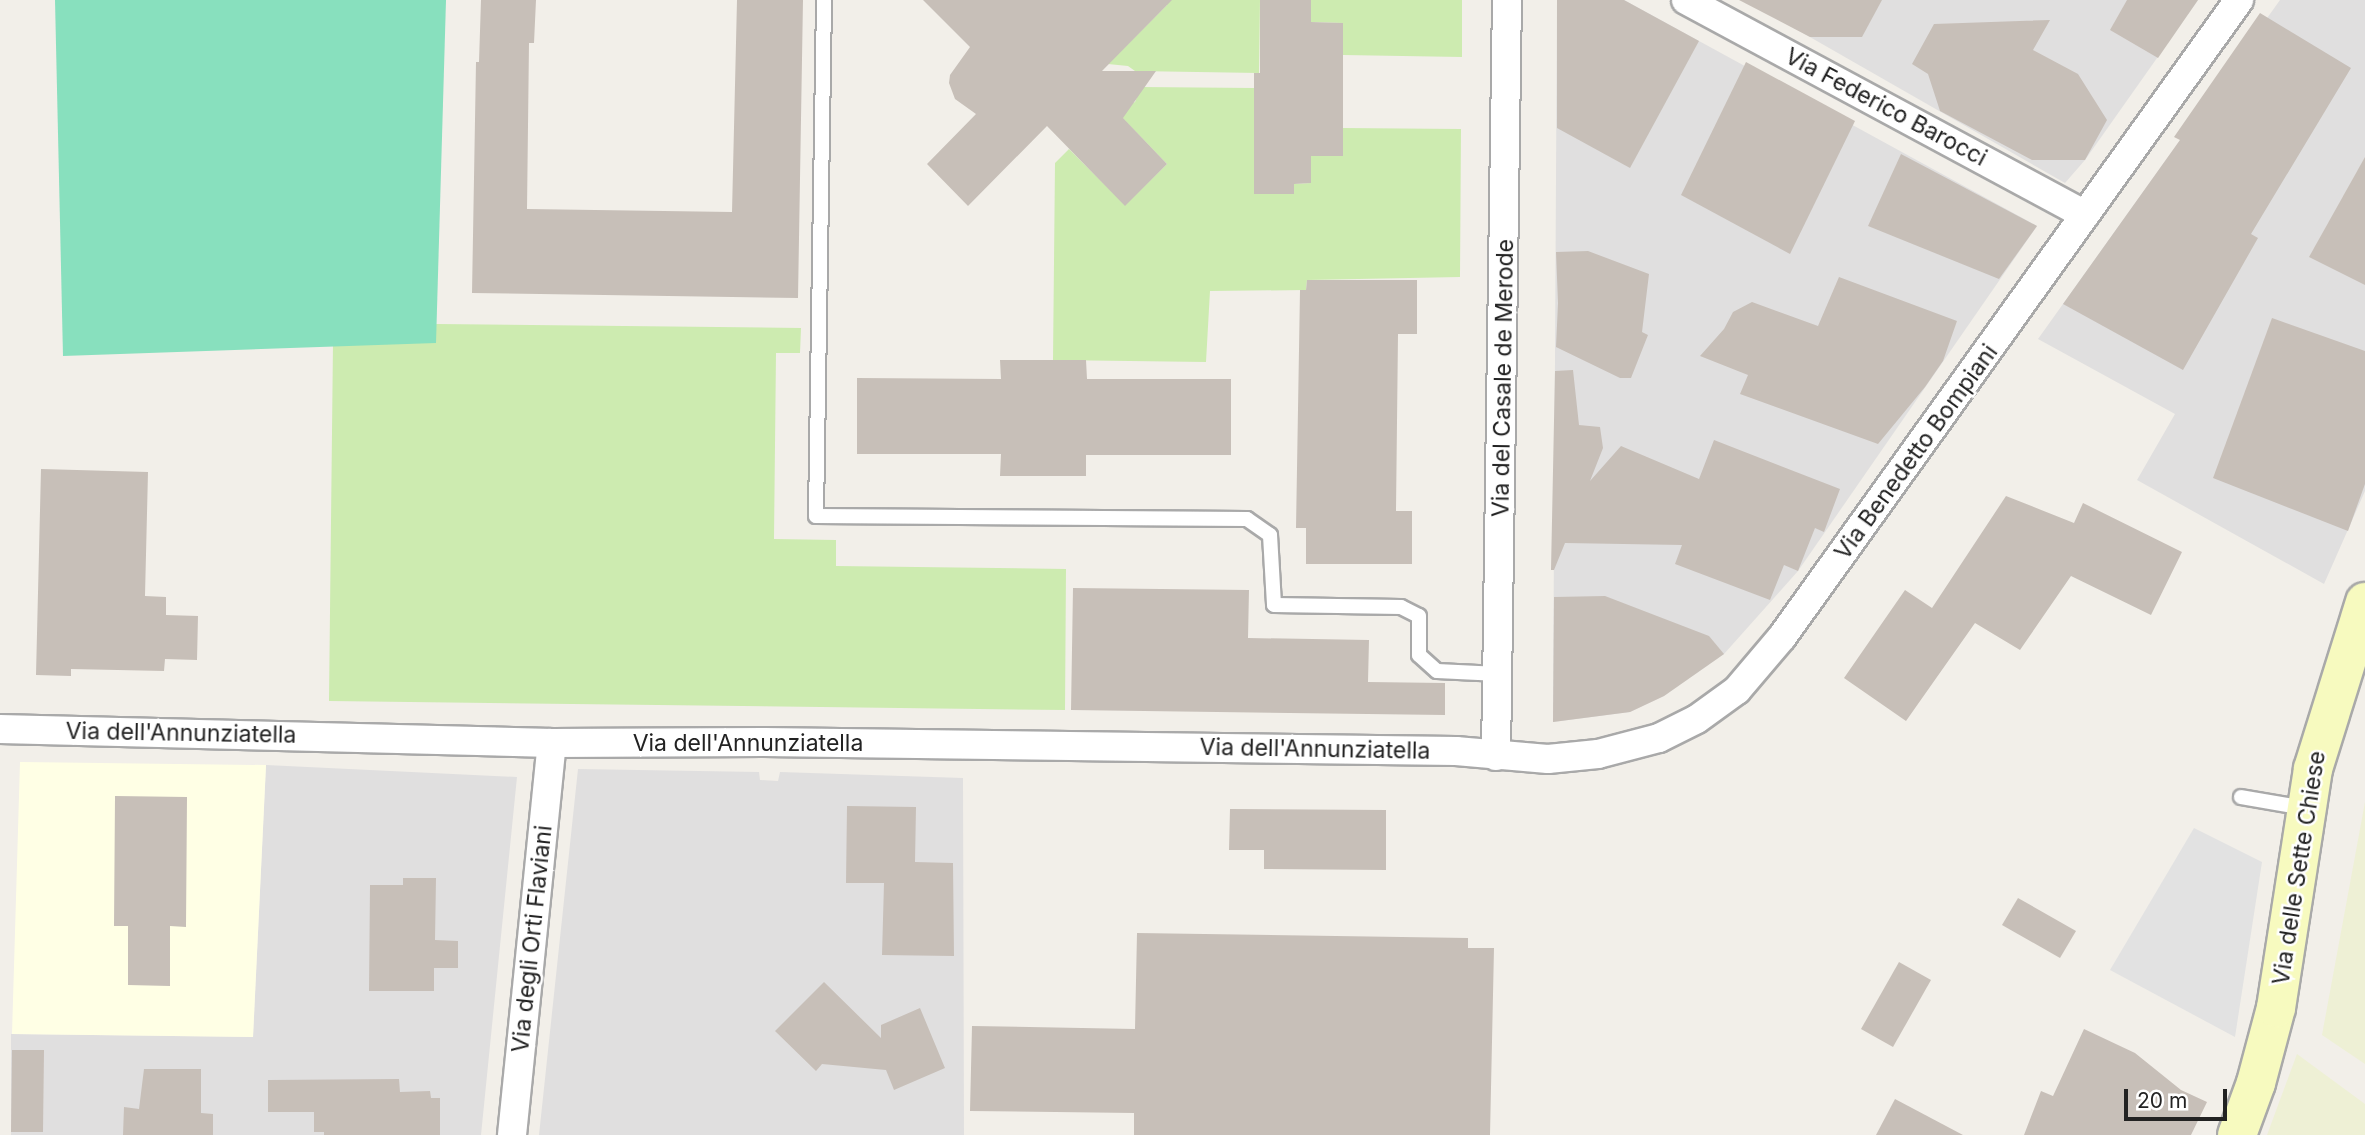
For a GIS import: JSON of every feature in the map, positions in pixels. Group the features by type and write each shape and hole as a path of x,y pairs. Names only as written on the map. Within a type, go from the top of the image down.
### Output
{"main road":[{"name":"Via delle Sette Chiese","path":"2237,1135 2256,1083 2276,1008 2305,808 2322,736 2365,602"}],"street":[{"name":"Via del Casale de Merode","path":"1496,756 1507,0"},
{"name":"Via Federico Barocci","path":"1686,0 2085,215"},
{"name":"Via Benedetto Bompiani","path":"1496,756 1568,758 1643,743 1697,719 1737,690 1796,619 2239,0"},
{"name":"Via dell'Annunziatella","path":"0,729 552,743 1456,751 1496,756"},
{"name":"Via degli Orti Flaviani","path":"512,1135 552,743"}],"lane":[{"path":"824,0 816,516 1247,519 1270,535 1274,605 1401,607 1419,616 1419,654 1437,671 1499,674"},
{"path":"2241,797 2305,808"}],"shaded area":[{"path":"1557,0 1624,0 2037,226 1798,571 1724,654 1664,696 1630,712 1553,722"},
{"path":"1745,0 2198,0 2085,160 2065,183"},
{"path":"2280,0 2365,0 2365,491 2324,584 2137,480 2175,414 2038,339"},
{"path":"20,762 266,765 253,1037 12,1034"},
{"path":"266,765 517,777 481,1135 11,1135 11,1034 253,1037"},
{"path":"578,769 759,772 760,780 778,781 780,772 963,778 964,1135 539,1135"},
{"path":"2365,802 2365,1064 2322,1035"},
{"path":"2194,828 2262,862 2235,1037 2110,970"},
{"path":"2297,1054 2365,1104 2365,1135 2267,1135"}],"green space":[{"path":"55,0 446,0 436,343 63,356"},
{"path":"1163,0 1260,0 1259,73 1135,71 1128,66 1108,64 1167,5"},
{"path":"1311,0 1462,0 1462,57 1343,55 1343,23 1311,22"},
{"path":"1141,87 1254,88 1254,194 1294,194 1294,184 1311,183 1311,156 1343,156 1343,128 1461,129 1460,277 1307,280 1306,290 1210,291 1206,362 1053,360 1055,163 1069,149 1125,205 1167,164 1111,106 1127,106 1135,102"},
{"path":"437,324 801,328 800,353 776,353 774,539 836,540 836,566 1066,569 1065,710 329,701 333,342"}],"building":[{"path":"481,0 536,0 534,43 529,43 527,209 732,212 737,0 803,0 798,298 472,293 476,62 479,62"},
{"path":"923,0 1172,0 1102,71 1156,71 1123,118 1167,164 1125,206 1047,126 968,206 927,164 976,114 955,99 949,83 950,75 970,47"},
{"path":"1260,0 1311,0 1311,22 1343,23 1343,156 1311,156 1311,183 1294,184 1294,194 1254,194 1254,73 1260,73"},
{"path":"1557,0 1624,0 1699,41 1630,168 1557,128"},
{"path":"1739,0 1882,0 1862,37 1810,37"},
{"path":"2127,0 2198,0 2158,58 2110,30"},
{"path":"2260,13 2351,68 2251,234 2258,238 2183,370 2063,304 2180,140 2174,137"},
{"path":"2050,20 2033,50 2078,74 2107,120 2085,160 2032,160 1940,111 1928,74 1912,64 1934,24"},
{"path":"1746,62 1855,121 1790,254 1681,195"},
{"path":"1901,154 2037,226 1999,279 1868,226"},
{"path":"2365,157 2365,285 2309,257"},
{"path":"1588,251 1649,274 1642,332 1648,335 1631,378 1620,378 1556,347 1556,252"},
{"path":"1839,277 1957,321 1943,361 1878,444 1740,394 1748,375 1700,356 1724,329 1733,312 1752,302 1818,326"},
{"path":"1307,280 1417,280 1417,334 1398,334 1396,511 1412,511 1412,564 1306,564 1306,528 1296,528 1300,290 1306,290"},
{"path":"2272,318 2365,351 2365,484 2348,531 2213,478"},
{"path":"1000,360 1086,360 1087,379 1231,379 1231,455 1086,455 1086,476 1000,476 1001,454 857,454 857,378 1001,379"},
{"path":"1573,370 1579,425 1600,427 1603,448 1590,481 1621,446 1699,479 1714,440 1840,489 1824,532 1815,528 1798,571 1784,565 1770,600 1675,564 1682,545 1565,543 1554,570 1551,570 1555,371"},
{"path":"41,469 148,472 145,596 166,597 166,615 198,616 197,660 165,659 164,671 71,669 71,676 36,675"},
{"path":"2006,496 2074,523 2083,503 2182,552 2151,615 2071,576 2020,650 1975,623 1906,721 1844,678 1905,590 1932,608"},
{"path":"1073,588 1249,590 1248,638 1369,640 1368,682 1445,683 1445,715 1071,710"},
{"path":"1605,596 1709,636 1724,654 1664,696 1630,712 1553,722 1554,597"},
{"path":"115,796 187,797 186,927 170,926 170,986 128,985 128,926 114,926"},
{"path":"847,806 916,807 915,862 953,863 954,956 882,955 884,883 846,883"},
{"path":"1230,809 1386,810 1386,870 1264,869 1264,850 1229,850"},
{"path":"403,878 436,878 435,940 458,941 458,968 434,968 434,991 369,991 370,885 403,885"},
{"path":"2018,898 2076,931 2060,958 2002,925"},
{"path":"1137,933 1468,938 1468,948 1494,948 1490,1135 1134,1135 1134,1113 970,1111 972,1026 1135,1029"},
{"path":"1899,962 1931,980 1893,1047 1861,1029"},
{"path":"824,982 881,1038 881,1025 920,1008 945,1068 894,1090 886,1070 822,1064 816,1071 775,1031"},
{"path":"2084,1029 2135,1053 2181,1090 2207,1102 2191,1135 2024,1135 2041,1091 2053,1096"},
{"path":"12,1050 44,1050 43,1132 11,1132"},
{"path":"144,1069 201,1069 201,1113 213,1114 213,1135 123,1135 124,1107 139,1109"},
{"path":"399,1079 400,1092 430,1091 431,1098 440,1098 440,1135 324,1135 324,1132 314,1132 314,1112 268,1112 268,1080"},
{"path":"1895,1099 1963,1135 1876,1135"}]}
